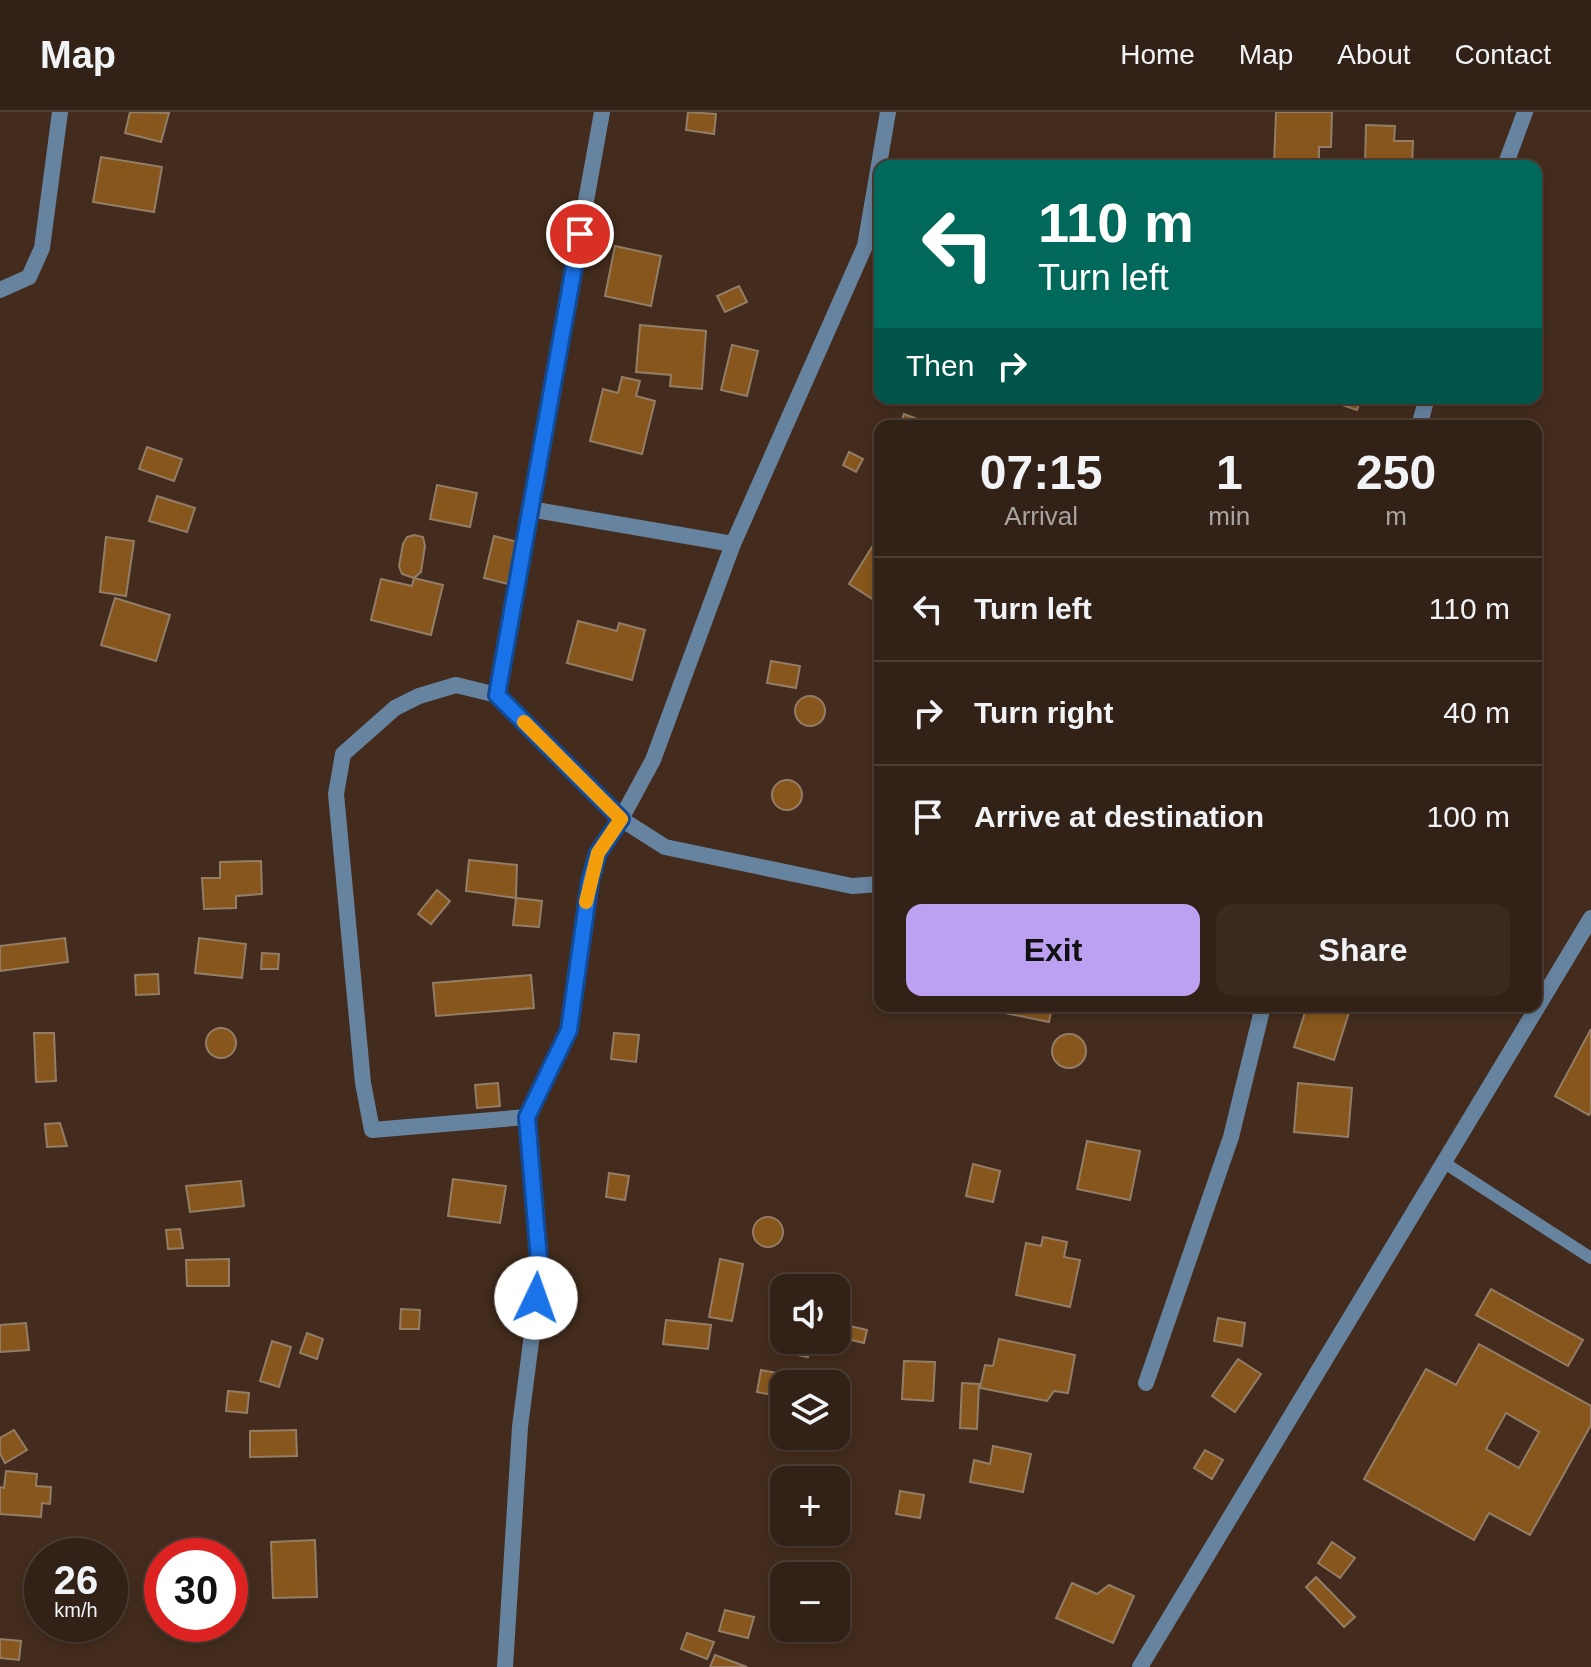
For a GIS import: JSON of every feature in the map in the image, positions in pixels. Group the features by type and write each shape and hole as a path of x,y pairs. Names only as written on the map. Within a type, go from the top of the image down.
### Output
{"street":[{"path":"0,290 29,277 42,248 60,112"},
{"path":"497,695 602,112"},
{"path":"880,160 888,112"},
{"path":"1507,160 1525,112"},
{"path":"505,1667 520,1427 540,1272 527,1117 569,1030 590,881 598,853 621,819 653,760 733,544 865,246 874,194"},
{"path":"530,509 733,544"},
{"path":"527,1117 372,1130 363,1083 336,794 343,754 395,708 419,696 456,685 497,695 621,819 665,847 852,886 874,884"},
{"path":"1542,999 1591,918"},
{"path":"1146,1383 1231,1137 1262,1012"},
{"path":"1140,1667 1534,1012"}],"lane":[{"path":"1443,1162 1591,1258"}],"building":[{"path":"130,112 169,113 161,142 125,133"},
{"path":"688,112 716,114 714,134 686,130"},
{"path":"1276,112 1332,112 1331,147 1319,147 1319,160 1274,160"},
{"path":"1366,125 1395,126 1394,141 1413,141 1412,160 1365,160"},
{"path":"101,157 162,167 154,212 93,202"},
{"path":"615,246 661,256 651,306 605,296"},
{"path":"739,286 747,302 725,312 717,296"},
{"path":"640,325 706,331 702,389 670,386 671,375 636,372"},
{"path":"732,345 758,351 747,396 721,390"},
{"path":"622,377 640,381 636,396 655,401 642,454 590,441 603,389 618,393"},
{"path":"1339,404 1359,404 1357,410"},
{"path":"904,414 920,420 902,420"},
{"path":"147,447 182,459 174,481 139,469"},
{"path":"849,452 863,459 856,472 843,465"},
{"path":"437,485 477,493 470,527 430,519"},
{"path":"157,496 195,508 187,532 149,521"},
{"path":"494,536 518,542 508,584 484,578"},
{"path":"106,537 134,541 126,596 100,592"},
{"path":"407,537 423,537 425,546 421,572 414,578 402,574 399,566 403,544"},
{"path":"872,547 874,600 849,584"},
{"path":"414,578 443,585 431,635 371,620 381,579 412,586"},
{"path":"115,598 170,615 156,661 101,645"},
{"path":"578,621 617,631 619,623 645,630 632,680 567,663"},
{"path":"771,661 800,666 796,688 767,683"},
{"path":"810,696 821,700 825,711 821,722 810,726 799,722 795,711 799,700"},
{"path":"787,780 798,784 802,795 798,806 787,810 776,806 772,795 776,784"},
{"path":"469,860 517,865 516,898 466,891"},
{"path":"261,861 262,894 236,896 236,908 204,909 202,878 220,878 220,862"},
{"path":"437,890 450,901 431,924 418,914"},
{"path":"516,898 542,901 539,927 513,925"},
{"path":"65,938 68,962 0,971 0,946"},
{"path":"199,938 246,944 242,978 195,973"},
{"path":"262,953 279,954 278,969 261,969"},
{"path":"158,974 159,994 136,995 135,975"},
{"path":"531,975 534,1008 436,1016 433,983"},
{"path":"1000,1012 1051,1012 1049,1022"},
{"path":"1305,1012 1349,1012 1334,1060 1294,1047"},
{"path":"221,1028 232,1032 236,1043 232,1054 221,1058 210,1054 206,1043 210,1032"},
{"path":"1591,1029 1591,1111 1589,1115 1555,1096"},
{"path":"34,1033 54,1033 56,1081 36,1082"},
{"path":"614,1033 639,1035 636,1062 611,1059"},
{"path":"1069,1034 1081,1039 1086,1051 1081,1063 1069,1068 1057,1063 1052,1051 1057,1039"},
{"path":"498,1083 500,1106 477,1108 475,1085"},
{"path":"1298,1083 1352,1088 1348,1137 1294,1132"},
{"path":"60,1123 67,1146 47,1147 45,1124"},
{"path":"1087,1141 1140,1151 1130,1200 1077,1189"},
{"path":"973,1164 1000,1171 993,1202 966,1196"},
{"path":"609,1173 629,1176 625,1200 606,1197"},
{"path":"453,1179 506,1186 500,1223 448,1216"},
{"path":"241,1181 244,1206 190,1212 186,1186"},
{"path":"768,1217 779,1221 783,1232 779,1243 768,1247 757,1243 753,1232 757,1221"},
{"path":"180,1229 183,1248 168,1249 166,1230"},
{"path":"1043,1237 1067,1242 1064,1257 1080,1260 1070,1307 1016,1295 1026,1243 1041,1246"},
{"path":"229,1259 229,1286 187,1286 186,1260"},
{"path":"720,1259 743,1264 732,1321 709,1317"},
{"path":"1491,1289 1583,1340 1568,1366 1476,1315"},
{"path":"401,1309 420,1310 419,1329 400,1329"},
{"path":"1218,1318 1245,1323 1242,1346 1214,1341"},
{"path":"666,1320 711,1325 708,1349 663,1344"},
{"path":"26,1323 29,1350 0,1352 0,1325"},
{"path":"850,1326 867,1330 864,1343 850,1340"},
{"path":"307,1333 323,1339 317,1359 300,1353"},
{"path":"999,1339 1075,1355 1068,1393 1054,1391 1047,1401 980,1388 985,1365 993,1366"},
{"path":"272,1341 291,1347 279,1387 260,1381"},
{"path":"1479,1344 1591,1406 1591,1425 1530,1535 1489,1513 1474,1540 1364,1479 1426,1369 1456,1385","holes":["1506,1413 1539,1432 1519,1468 1486,1449"]},
{"path":"1238,1359 1261,1374 1235,1412 1212,1396"},
{"path":"904,1361 935,1362 933,1401 902,1399"},
{"path":"761,1370 770,1372 770,1394 757,1392"},
{"path":"962,1383 979,1384 977,1429 960,1428"},
{"path":"228,1391 249,1393 247,1413 226,1411"},
{"path":"14,1430 27,1450 5,1463 0,1454 0,1438"},
{"path":"296,1430 297,1456 250,1457 250,1431"},
{"path":"993,1446 1031,1454 1023,1492 970,1482 974,1460 990,1464"},
{"path":"1205,1450 1223,1460 1212,1479 1194,1468"},
{"path":"6,1471 37,1474 36,1486 51,1487 50,1504 42,1503 41,1517 0,1514 0,1487 4,1488"},
{"path":"900,1491 924,1495 920,1518 896,1514"},
{"path":"315,1540 317,1597 273,1598 271,1542"},
{"path":"1332,1542 1355,1558 1340,1578 1318,1563"},
{"path":"1316,1577 1355,1617 1344,1627 1306,1587"},
{"path":"1072,1583 1097,1594 1109,1585 1134,1596 1113,1643 1056,1618"},
{"path":"725,1610 754,1617 748,1638 719,1631"},
{"path":"687,1633 714,1642 707,1659 681,1649"},
{"path":"0,1639 21,1641 19,1660 0,1658"},
{"path":"715,1655 747,1667 710,1667"}],"slow traffic":[{"path":"524,722 621,819 598,853 586,902"}],"route":[{"path":"536,1298 540,1272 527,1117 569,1030 590,881 598,853 621,819 497,695 580,234"}]}
